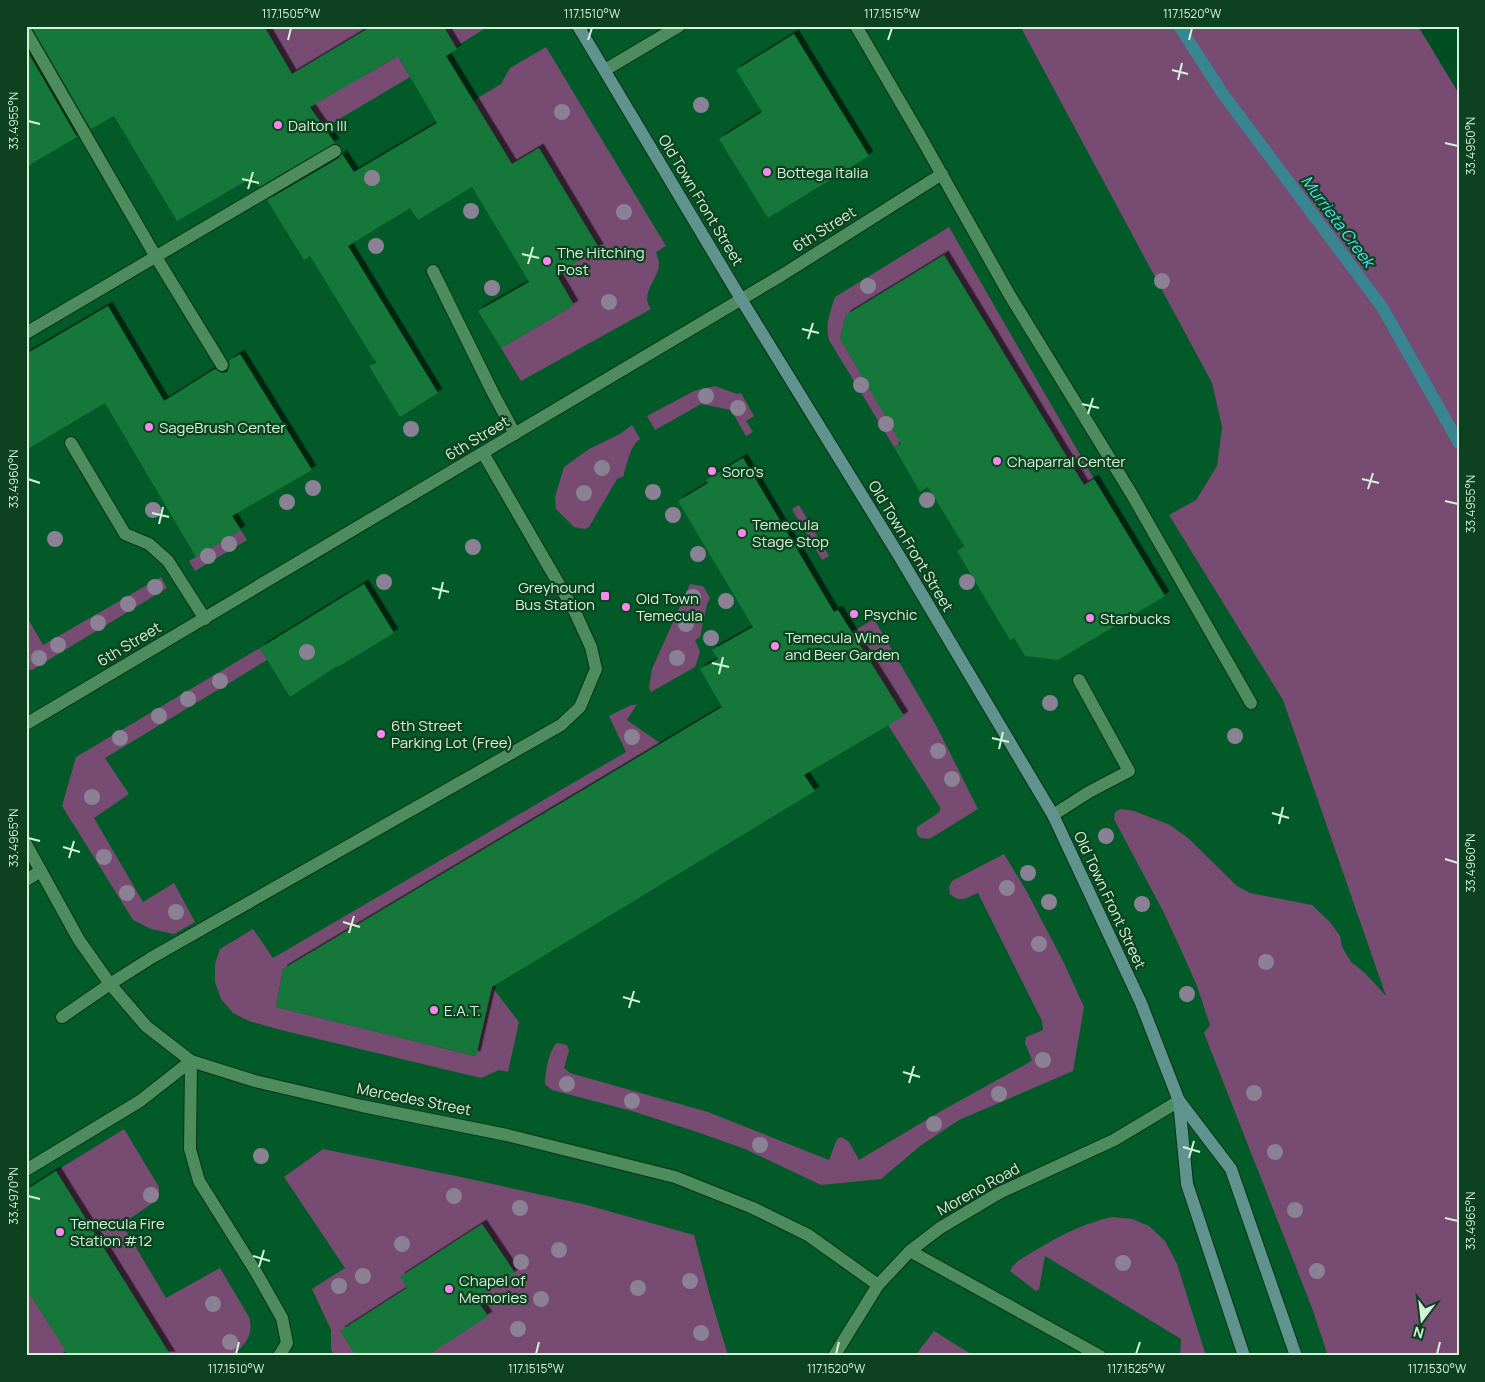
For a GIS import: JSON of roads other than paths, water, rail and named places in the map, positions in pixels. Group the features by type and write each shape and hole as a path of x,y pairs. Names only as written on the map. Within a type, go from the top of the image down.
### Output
{"main road":[{"name":"Old Town Front Street","path":"578,26 741,299 898,554 1053,815 1141,1003 1179,1101 1187,1184 1244,1356"},
{"name":"Old Town Front Street","path":"1179,1101 1231,1169 1296,1356"}],"street":[{"path":"605,70 680,26"},
{"path":"856,26 1009,294 1131,493 1251,703"},
{"path":"26,32 156,256 222,365"},
{"path":"26,333 335,150"},
{"name":"6th Street","path":"26,724 782,275 942,174"},
{"path":"433,272 492,393 515,434"},
{"path":"71,443 124,534 149,544 168,561 204,618"},
{"path":"62,1017 110,984 229,914 561,725 580,707 596,669 590,648 576,612 483,453"},
{"path":"1053,815 1089,792 1129,771 1079,680"},
{"name":"Mercedes Street","path":"26,844 79,940 110,984 146,1026 191,1061 255,1081 362,1106 507,1135 675,1178 753,1208 808,1234 878,1285"},
{"path":"26,880 41,871"},
{"path":"26,1170 140,1101 191,1061"},
{"path":"191,1061 190,1149 198,1181 256,1272 282,1318 287,1343 279,1356"},
{"name":"Moreno Road","path":"834,1356 878,1285 910,1251 940,1228 1000,1193 1114,1140 1179,1101"},
{"path":"910,1251 1100,1356"}],"waterway":[{"name":"Murrieta Creek","path":"1179,26 1223,94 1382,307 1459,443"}],"place":[{"name":"Dalton III","path":"278,125"},
{"name":"Bottega Italia","path":"767,172"},
{"name":"The Hitching Post","path":"547,261"},
{"name":"SageBrush Center","path":"149,427"},
{"name":"Chaparral Center","path":"997,461"},
{"name":"Soro's","path":"712,471"},
{"name":"Temecula Stage Stop","path":"742,533"},
{"name":"Greyhound Bus Station","path":"605,596"},
{"name":"Old Town Temecula","path":"626,607"},
{"name":"Psychic","path":"854,614"},
{"name":"Starbucks","path":"1090,618"},
{"name":"Temecula Wine and Beer Garden","path":"775,646"},
{"name":"6th Street Parking Lot (Free)","path":"381,734"},
{"name":"E.A.T.","path":"434,1010"},
{"name":"Temecula Fire Station #12","path":"60,1232"},
{"name":"Chapel of Memories","path":"449,1289"}]}
